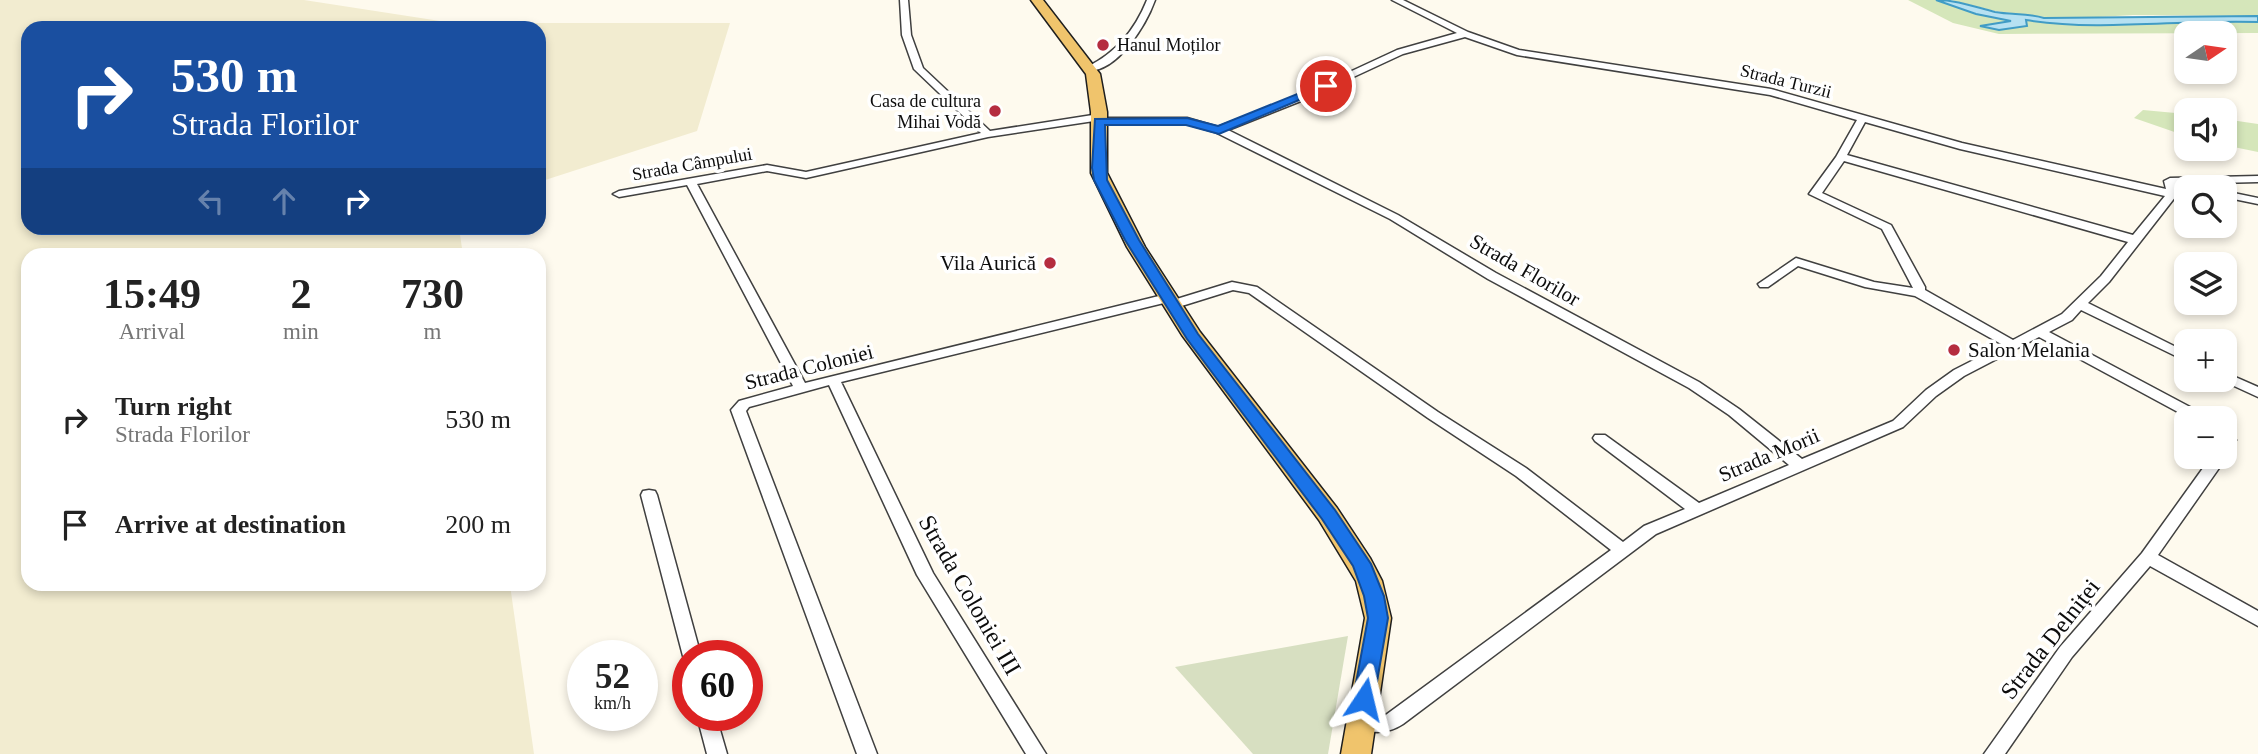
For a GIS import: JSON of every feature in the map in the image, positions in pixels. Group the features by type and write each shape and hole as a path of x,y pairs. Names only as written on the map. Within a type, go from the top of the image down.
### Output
{"main road":[{"path":"1037,0 1090,69 1095,82 1099,119 1101,180 1132,240 1220,375 1328,514 1362,564 1378,618 1356,754"}],"street":[{"path":"904,0 904,17 912,57 919,69 988,134"},
{"path":"1090,69 1123,47 1139,27 1151,0"},
{"name":"Strada Turzii","path":"1396,0 1465,34 1499,47 1541,57 1771,92 1960,146 2174,191"},
{"path":"1219,130 1304,97 1400,52 1465,34"},
{"name":"Strada Câmpului","path":"619,194 767,168 779,169 796,176 806,175 988,134 1099,119"},
{"name":"Strada Florilor","path":"1099,119 1187,121 1219,130 1394,217 1492,276 1693,385 1734,412 1799,465"},
{"path":"1862,119 1842,157 1815,194 1887,227 1919,287 1918,292"},
{"path":"1842,157 2136,240"},
{"path":"2237,179 2258,179"},
{"path":"691,182 801,388"},
{"name":"Strada Morii","path":"1360,721 1386,725 1650,530 1898,424 1916,410 1931,393 1959,373 2067,317 2105,279 2174,193"},
{"path":"2237,197 2258,201"},
{"path":"1764,284 1796,262 1857,282 1918,292 2013,345"},
{"name":"Strada Coloniei","path":"867,754 737,410 744,404 801,388 1232,286 1253,290 1433,415 1521,472 1622,550"},
{"path":"2079,304 2174,351"},
{"path":"2040,332 2178,406"},
{"name":"Strada Coloniei III","path":"834,382 925,575 1036,754"},
{"path":"2237,382 2258,393"},
{"path":"1600,438 1697,509"},
{"name":"Strada Delniței","path":"1994,754 2066,652 2148,557 2210,469"},
{"path":"649,495 688,640"},
{"path":"2148,557 2258,619"},
{"path":"711,731 717,754"}],"shaded area":[{"path":"0,0 304,0 440,21 21,21 21,235 460,235 462,248 21,248 21,591 511,591 534,754 0,754"},
{"path":"546,23 730,23 697,131 546,180"}],"green space":[{"path":"1908,0 1936,0 1976,14 2027,25 2026,20 2083,25 2174,23 2174,33 1999,34 1953,23"},
{"path":"1951,0 2258,0 2258,16 2133,15 2062,19 1995,11"},
{"path":"2237,22 2258,22 2258,33 2237,33"},
{"path":"2143,110 2174,113 2174,132 2134,118"},
{"path":"2237,121 2258,124 2258,152 2237,148"},
{"path":"1348,636 1328,754 1253,754 1175,667"}],"water":[{"path":"1936,0 1959,2 1995,12 2044,18 2258,16 2258,22 2174,21 2174,23 2083,25 2026,20 2027,26 1999,30 1980,26 2011,21 1976,14"}],"place":[{"name":"Hanul Moților","path":"1103,45"},
{"name":"Casa de cultura Mihai Vodă","path":"995,111"},
{"name":"Vila Aurică","path":"1050,263"},
{"name":"Salon Melania","path":"1954,350"}],"route":[{"path":"1326,86 1219,130 1187,121 1099,121 1098,168 1101,180 1132,240 1167,298 1231,391 1328,514 1362,564 1374,596 1378,618 1364,699"}]}
